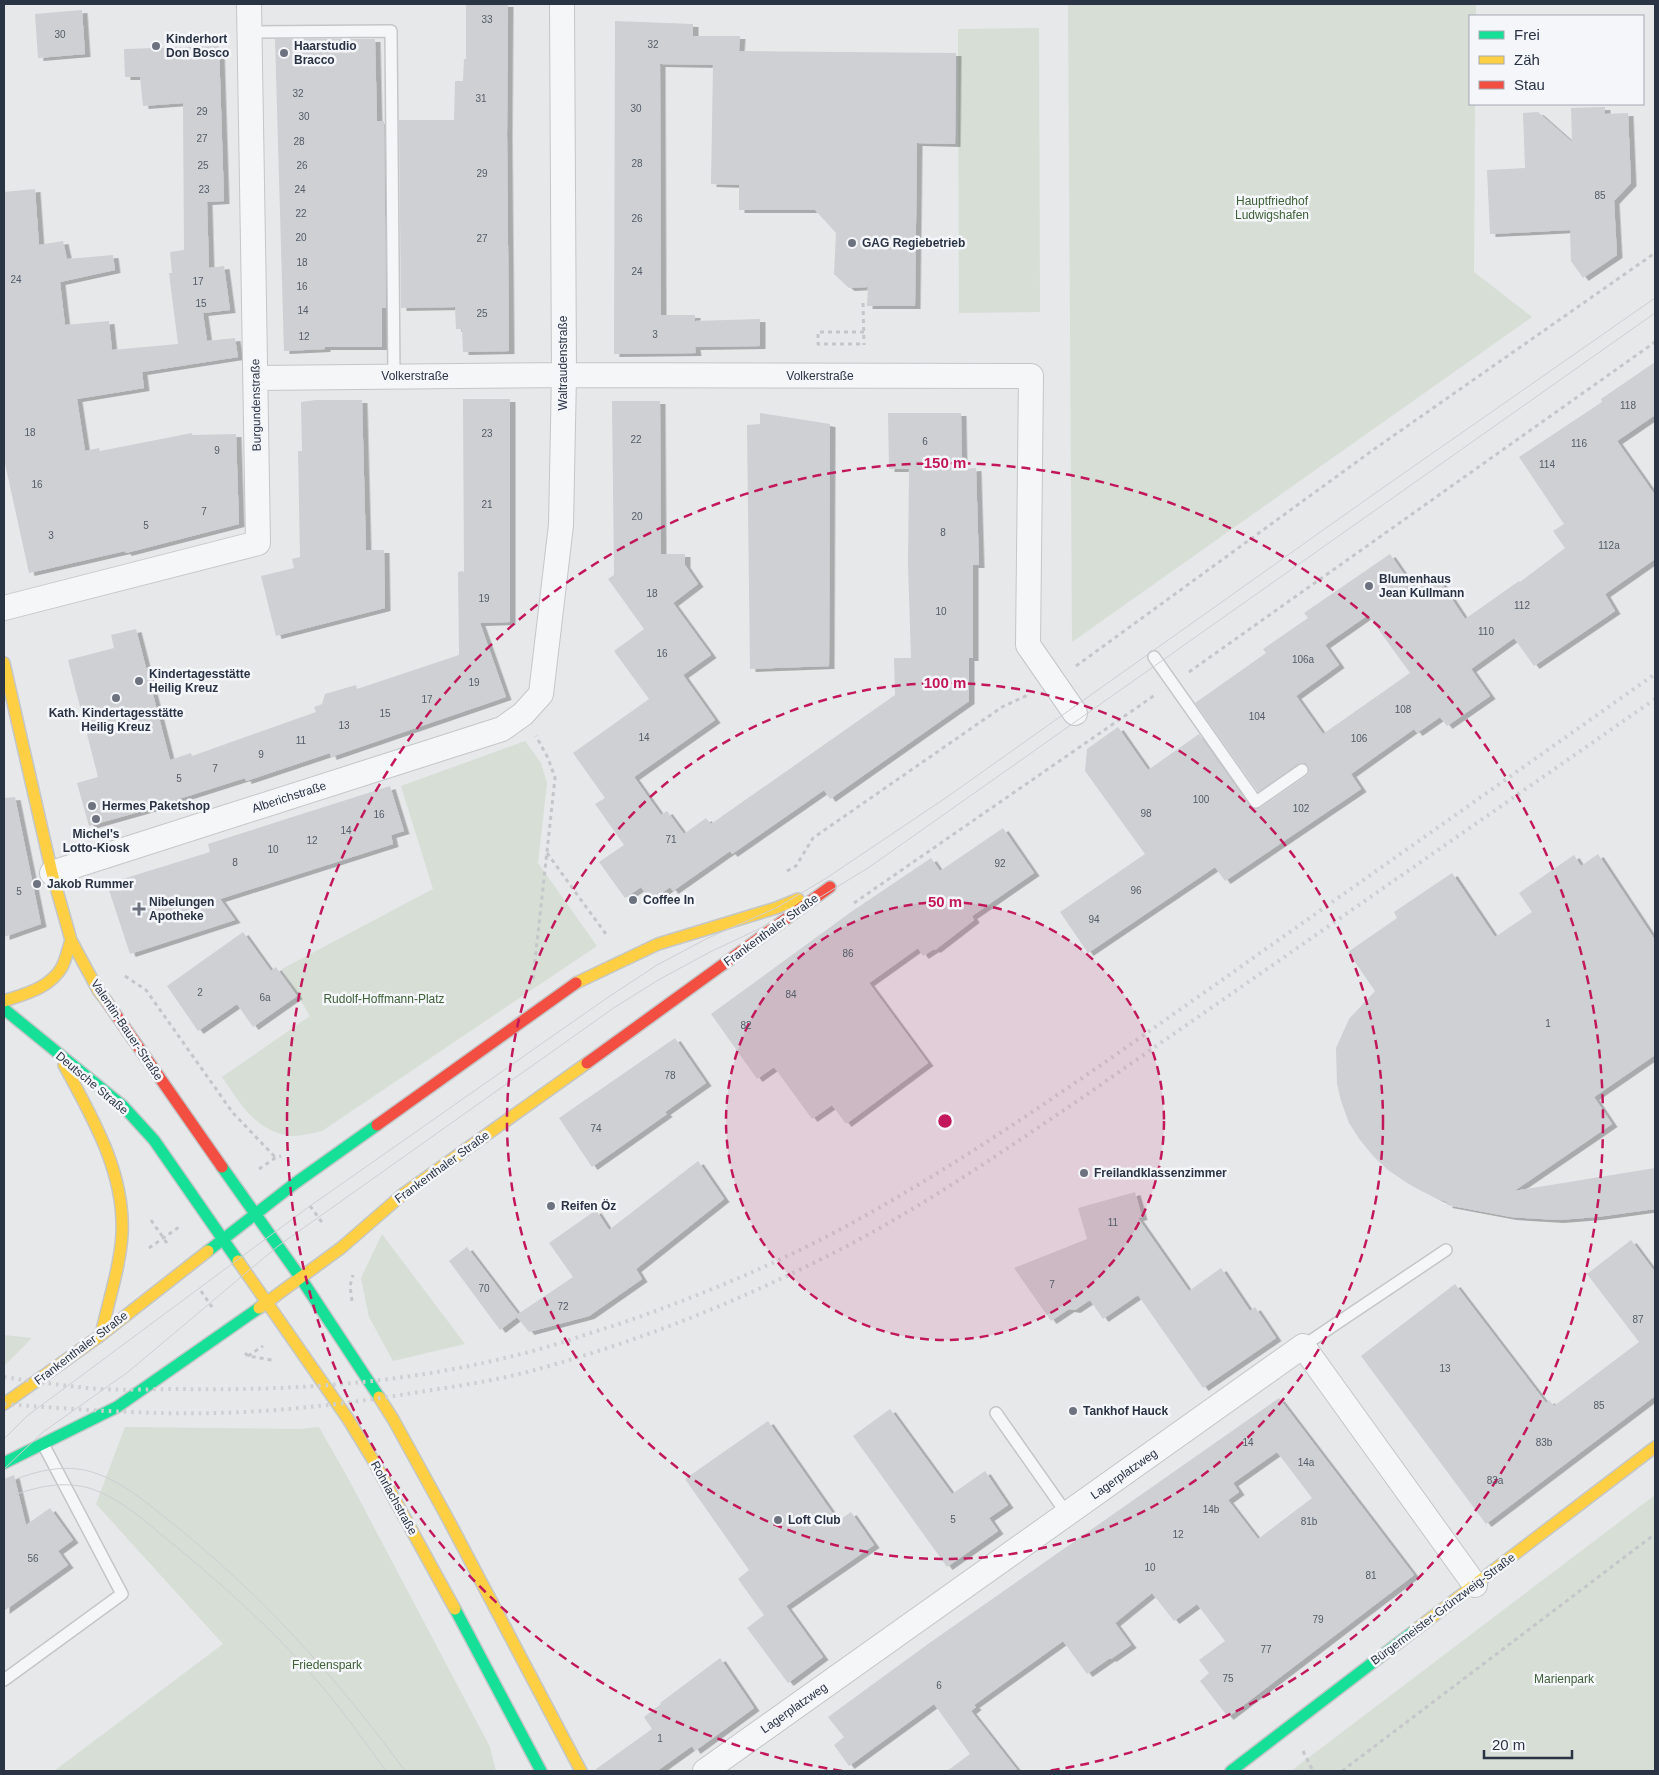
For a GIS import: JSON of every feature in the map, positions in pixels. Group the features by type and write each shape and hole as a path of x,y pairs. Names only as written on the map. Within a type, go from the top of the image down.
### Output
{"street":[{"name":"Burgundenstraße","path":"4,608 258,543 249,4"},
{"name":"Waltraudenstraße","path":"523,714 541,694 561,525 564,375 562,4"},
{"name":"Volkerstraße","path":"256,378 564,375 1032,376 1028,645 1075,713"},
{"name":"Valentin-Bauer-Straße","path":"4,663 52,873 71,940 98,990 300,1277"},
{"name":"Alberichstraße","path":"52,873 502,728 523,714"},
{"name":"Frankenthaler Straße","path":"4,1404 100,1335 255,1212 581,980 658,944 776,908 830,887 645,1022 402,1195 341,1248 117,1407 4,1463"},
{"path":"4,1001 35,991 50,980 62,967 71,940"},
{"name":"Deutsche Straße","path":"4,1009 122,1106 154,1140 223,1238"},
{"path":"59,1055 102,1138 116,1180 122,1207 122,1235 100,1335"},
{"name":"Rohrlachstraße","path":"223,1238 348,1419 373,1460 541,1771"},
{"path":"300,1277 394,1419 581,1771"},
{"path":"1303,1346 1475,1585"},
{"name":"Lagerplatzweg","path":"705,1771 1303,1346"},
{"name":"Bürgermeister-Grünzweig-Straße","path":"1231,1771 1655,1447"}],"lane":[{"path":"249,32 390,31 394,376"},
{"path":"1154,658 1256,802 1302,770"},
{"path":"1303,1346 1446,1250"},
{"path":"996,1413 1068,1514"},
{"path":"4,1680 122,1594 43,1444"}],"path":[{"path":"779,875 796,866 813,838 1002,707 1054,682 1373,450 1655,253"},
{"path":"863,304 864,332 864,344 818,344 818,332 864,332"},
{"path":"853,904 1172,683 1655,342"},
{"path":"523,714 548,758 555,778 532,986"},
{"path":"547,853 612,944"},
{"path":"124,975 146,990 233,1113 276,1158 341,1248"},
{"path":"276,1158 284,1155"},
{"path":"163,1238 248,1356"},
{"path":"1342,1771 1655,1534"}],"green space":[{"name":"Hauptfriedhof Ludwigshafen","path":"1068,4 1476,4 1476,15 1469,15 1469,105 1475,105 1474,272 1532,317 1072,642"},
{"path":"1039,28 1040,312 959,313 958,29"},
{"name":"Rudolf-Hoffmann-Platz","path":"525,741 541,763 547,783 538,863 597,946 322,1131 291,1136 268,1129 250,1115 222,1077 310,1016 282,969 433,889 401,786"},
{"path":"382,1234 465,1344 393,1361 369,1317 361,1278"},
{"path":"4,1335 32,1338 4,1366"},
{"name":"Friedenspark","path":"125,1427 301,1429 319,1427 490,1747 496,1771 54,1771 223,1644 96,1504"},
{"name":"Marienpark","path":"1655,1495 1655,1771 1291,1771"}],"building":[{"path":"466,4 508,4 509,351 463,352 462,329 456,329 455,307 401,308 399,120 454,120 455,81 463,81 464,59 466,59"},
{"path":"82,10 85,54 38,58 35,14"},
{"path":"615,21 693,24 693,36 740,36 739,51 956,53 955,144 917,143 915,306 867,306 868,287 849,288 834,274 836,233 815,210 739,210 739,185 711,184 713,65 660,64 661,315 695,315 695,321 760,319 760,346 695,347 696,353 614,354"},
{"path":"275,39 375,39 377,121 384,121 386,308 382,308 382,347 325,347 325,349 284,351"},
{"path":"219,46 224,201 207,202 209,268 224,266 230,310 203,313 207,341 235,338 238,357 142,372 144,388 77,399 85,451 99,448 100,451 192,433 192,435 236,434 239,524 126,553 125,551 29,573 4,459 4,192 35,189 39,245 63,241 67,259 113,255 115,270 60,282 65,325 109,321 112,350 178,344 169,273 172,273 170,252 184,250 183,103 143,106 140,77 125,77 124,49"},
{"path":"1605,107 1605,114 1628,113 1631,183 1614,201 1617,255 1583,278 1571,261 1570,230 1490,234 1487,170 1525,168 1523,113 1538,112 1572,142 1571,108"},
{"path":"1655,362 1655,415 1617,441 1655,495 1655,559 1605,594 1615,611 1534,666 1514,638 1471,669 1490,696 1447,726 1440,717 1417,733 1414,729 1351,774 1361,789 1225,881 1215,867 1088,953 1060,912 1145,854 1085,771 1087,749 1118,727 1148,770 1199,734 1250,806 1253,809 1260,808 1306,776 1309,773 1308,766 1305,763 1298,764 1258,792 1195,703 1266,653 1263,649 1308,618 1304,613 1390,554 1415,590 1436,575 1465,619 1520,582 1565,548 1553,531 1564,524 1519,457 1602,402 1601,399","holes":["1368,615 1410,673 1323,734 1296,696 1339,665 1325,645"]},
{"path":"463,399 510,399 510,622 480,623 506,697 331,757 330,753 246,781 245,778 160,806 89,826 77,783 98,777 68,660 114,648 111,635 136,629 170,760 191,753 192,756 316,712 314,707 322,704 325,694 356,685 357,689 459,655 458,572 463,571 464,573"},
{"path":"316,400 362,400 366,550 384,550 385,608 276,636 261,576 294,568 292,559 300,557 298,451 302,451 301,402"},
{"path":"612,401 660,401 661,554 685,554 685,565 698,584 673,603 711,655 683,675 715,720 634,777 661,815 667,811 684,834 706,818 711,824 895,695 894,658 911,658 908,565 909,469 889,469 888,413 961,413 962,469 976,468 979,565 973,565 973,658 969,658 969,701 830,799 824,790 732,854 730,851 673,891 670,887 651,901 641,887 625,898 599,862 624,845 595,804 605,798 573,753 649,699 614,651 644,629 608,579 614,575"},
{"path":"760,413 830,424 829,666 750,669 747,425 760,424"},
{"path":"390,786 404,831 391,835 393,844 220,899 235,920 130,954 109,890 113,882 210,852 208,844"},
{"path":"15,797 41,924 4,937 4,798"},
{"path":"1003,828 1034,873 972,916 974,920 935,950 923,956 918,948 869,983 928,1063 846,1124 832,1105 812,1119 774,1067 757,1079 711,1014 851,912 931,858 940,871"},
{"path":"1598,854 1655,940 1655,1055 1594,1097 1612,1124 1514,1191 1655,1168 1655,1209 1558,1220 1511,1217 1447,1205 1447,1202 1407,1183 1388,1170 1374,1157 1349,1123 1337,1084 1336,1048 1349,1019 1375,991 1348,952 1397,918 1394,912 1452,873 1495,937 1532,912 1519,893 1574,855 1581,866"},
{"path":"243,932 271,971 276,967 297,996 253,1027 237,1004 198,1031 167,986"},
{"path":"675,1038 706,1083 665,1112 667,1114 592,1167 559,1118"},
{"path":"698,1161 724,1199 636,1269 642,1279 589,1316 529,1332 517,1317 500,1330 449,1261 467,1247 518,1314 573,1277 549,1243 596,1210 609,1230"},
{"path":"1135,1192 1142,1217 1138,1218 1189,1291 1221,1268 1250,1311 1255,1307 1276,1338 1203,1388 1138,1295 1103,1319 1090,1300 1075,1310 1069,1309 1051,1321 1014,1268 1087,1239 1078,1208"},
{"path":"1631,1240 1655,1272 1655,1396 1486,1524 1361,1356 1455,1284 1546,1403 1549,1400 1554,1406 1639,1342 1587,1274"},
{"path":"1279,1398 1414,1575 1228,1717 1200,1681 1209,1673 1199,1660 1225,1641 1197,1604 1174,1621 1152,1593 1115,1623 1131,1645 1111,1659 1087,1674 1063,1641 974,1705 976,1707 971,1711 1018,1771 947,1771 970,1754 934,1704 849,1766 834,1745 844,1737 828,1717 928,1644","holes":["1277,1452 1312,1498 1258,1539 1228,1500 1239,1492 1233,1483"]},
{"path":"890,1409 952,1494 985,1471 1008,1505 989,1518 998,1531 947,1567 853,1436"},
{"path":"768,1421 838,1521 851,1512 874,1545 786,1606 823,1657 788,1683 747,1628 764,1615 738,1579 749,1570 685,1479"},
{"path":"14,1475 26,1525 50,1508 73,1540 58,1551 68,1565 4,1611 4,1479"},
{"path":"720,1658 754,1708 695,1751 692,1746 657,1771 597,1771 596,1769 652,1729 644,1717"}],"tram line":[{"path":"4,1439 27,1416 310,1206 604,1000 657,965 706,939 776,908 825,879 947,797 1374,494 1655,298"},
{"path":"4,1469 43,1432 128,1372 278,1246 615,1007 660,979 710,952 799,910 868,868 1655,313"},
{"path":"4,1484 47,1470 70,1468 81,1469 103,1476 134,1494 205,1550 267,1608 353,1703 405,1771"},
{"path":"4,1499 46,1486 78,1486 101,1492 134,1512 219,1583 283,1643 323,1687 386,1771"}],"railway":[{"path":"4,1377 87,1388 121,1390 266,1388 352,1383 394,1378 479,1364 546,1347 619,1324 731,1281 841,1229 987,1142 1129,1045 1655,674"},
{"path":"4,1404 124,1412 214,1413 290,1409 380,1398 472,1384 534,1370 587,1355 663,1329 737,1299 875,1231 989,1160 1073,1104 1655,699"}],"traffic: fast":[{"path":"4,1009 123,1106 154,1140 238,1261"},
{"path":"208,1251 294,1184 377,1125"},
{"path":"222,1167 300,1277 379,1397"},
{"path":"4,1463 117,1407 259,1308"},
{"path":"455,1609 541,1771"},
{"path":"1231,1771 1414,1631"}],"traffic: slow":[{"path":"4,663 52,873 71,940 98,990 107,1002"},
{"path":"576,983 658,944 776,908 798,899"},
{"path":"4,1001 36,989 51,980 62,967 71,940"},
{"path":"259,1308 341,1248 402,1195 587,1063"},
{"path":"64,1065 105,1146 118,1189 122,1211 119,1259 101,1335"},
{"path":"4,1404 101,1335 208,1251"},
{"path":"238,1261 348,1419 373,1460 455,1609"},
{"path":"379,1397 448,1519 581,1771"},
{"path":"1414,1631 1655,1447"}],"traffic: jam":[{"path":"587,1063 830,887"},
{"path":"377,1125 576,983"},
{"path":"107,1002 222,1167"}],"place":[{"name":"Kinderhort Don Bosco","path":"156,46"},
{"name":"Haarstudio Bracco","path":"284,53"},
{"name":"GAG Regiebetrieb","path":"852,243"},
{"name":"Blumenhaus Jean Kullmann","path":"1369,586"},
{"name":"Kindertagesstätte Heilig Kreuz","path":"139,681"},
{"name":"Kath. Kindertagesstätte Heilig Kreuz","path":"116,698"},
{"name":"Hermes Paketshop","path":"92,806"},
{"name":"Michel's Lotto-Kiosk","path":"96,819"},
{"name":"Jakob Rummer","path":"37,884"},
{"name":"Coffee In","path":"633,900"},
{"name":"Nibelungen Apotheke","path":"139,909"},
{"name":"Freilandklassenzimmer","path":"1084,1173"},
{"name":"Reifen Öz","path":"551,1206"},
{"name":"Tankhof Hauck","path":"1073,1411"},
{"name":"Loft Club","path":"778,1520"}]}
